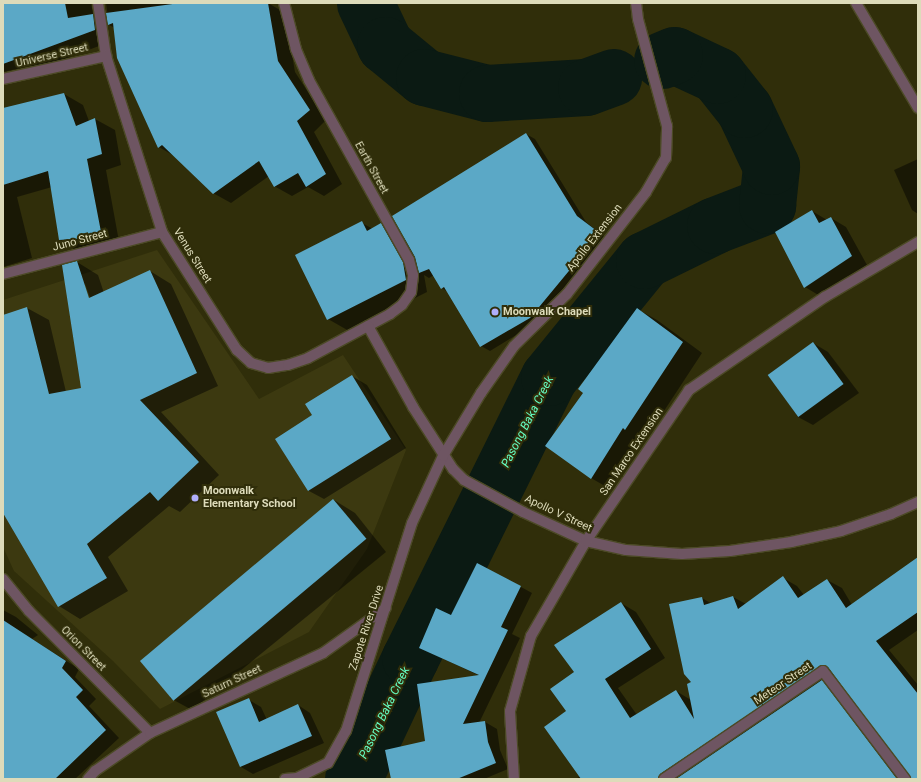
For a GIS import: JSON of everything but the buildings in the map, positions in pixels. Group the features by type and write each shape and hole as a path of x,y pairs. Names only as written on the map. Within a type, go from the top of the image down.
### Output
{"street":[{"name":"Venus Street","path":"98,3 106,56 162,232 237,350 251,363 268,368 288,365 308,358 368,326"},
{"name":"Earth Street","path":"284,3 296,48 309,80 409,260 413,275 411,292 402,305 390,314 368,326"},
{"name":"Apollo Extension","path":"443,456 481,393 514,346 567,294 646,192 666,158 667,126 638,19 636,3"},
{"path":"856,3 918,108"},
{"name":"Universe Street","path":"3,79 106,56"},
{"name":"Juno Street","path":"3,274 162,232"},
{"name":"San Marco Extension","path":"514,779 510,710 532,636 586,541 689,390 825,297 918,242"},
{"name":"Apollo V Street","path":"368,326 443,456 464,480 523,512 586,541 626,550 682,554 730,551 791,542 841,531 891,514 918,502"},
{"name":"Zapote River Drive","path":"285,779 297,778 328,763 346,731 412,524 443,456"},
{"name":"Orion Street","path":"3,578 29,611 150,733"},
{"name":"Saturn Street","path":"88,779 95,771 150,733 323,653 386,608"},
{"name":"Meteor Street","path":"664,779 823,671 905,779"}],"shaded area":[{"name":"Moonwalk Elementary School","path":"157,250 259,399 343,355 406,450 367,549 309,632 160,709 113,661 14,571 3,547 3,300"}],"waterway":[{"name":"Pasong Baka Creek","path":"365,3 385,45 424,77 487,93 586,87 613,77"},
{"name":"Pasong Baka Creek","path":"353,779 410,658 549,377 644,260 715,225 767,205 771,166 744,109 717,75 674,55 662,60"}],"place":[{"name":"Moonwalk Chapel","path":"495,312"},
{"name":"Moonwalk Elementary School","path":"195,498"}]}
